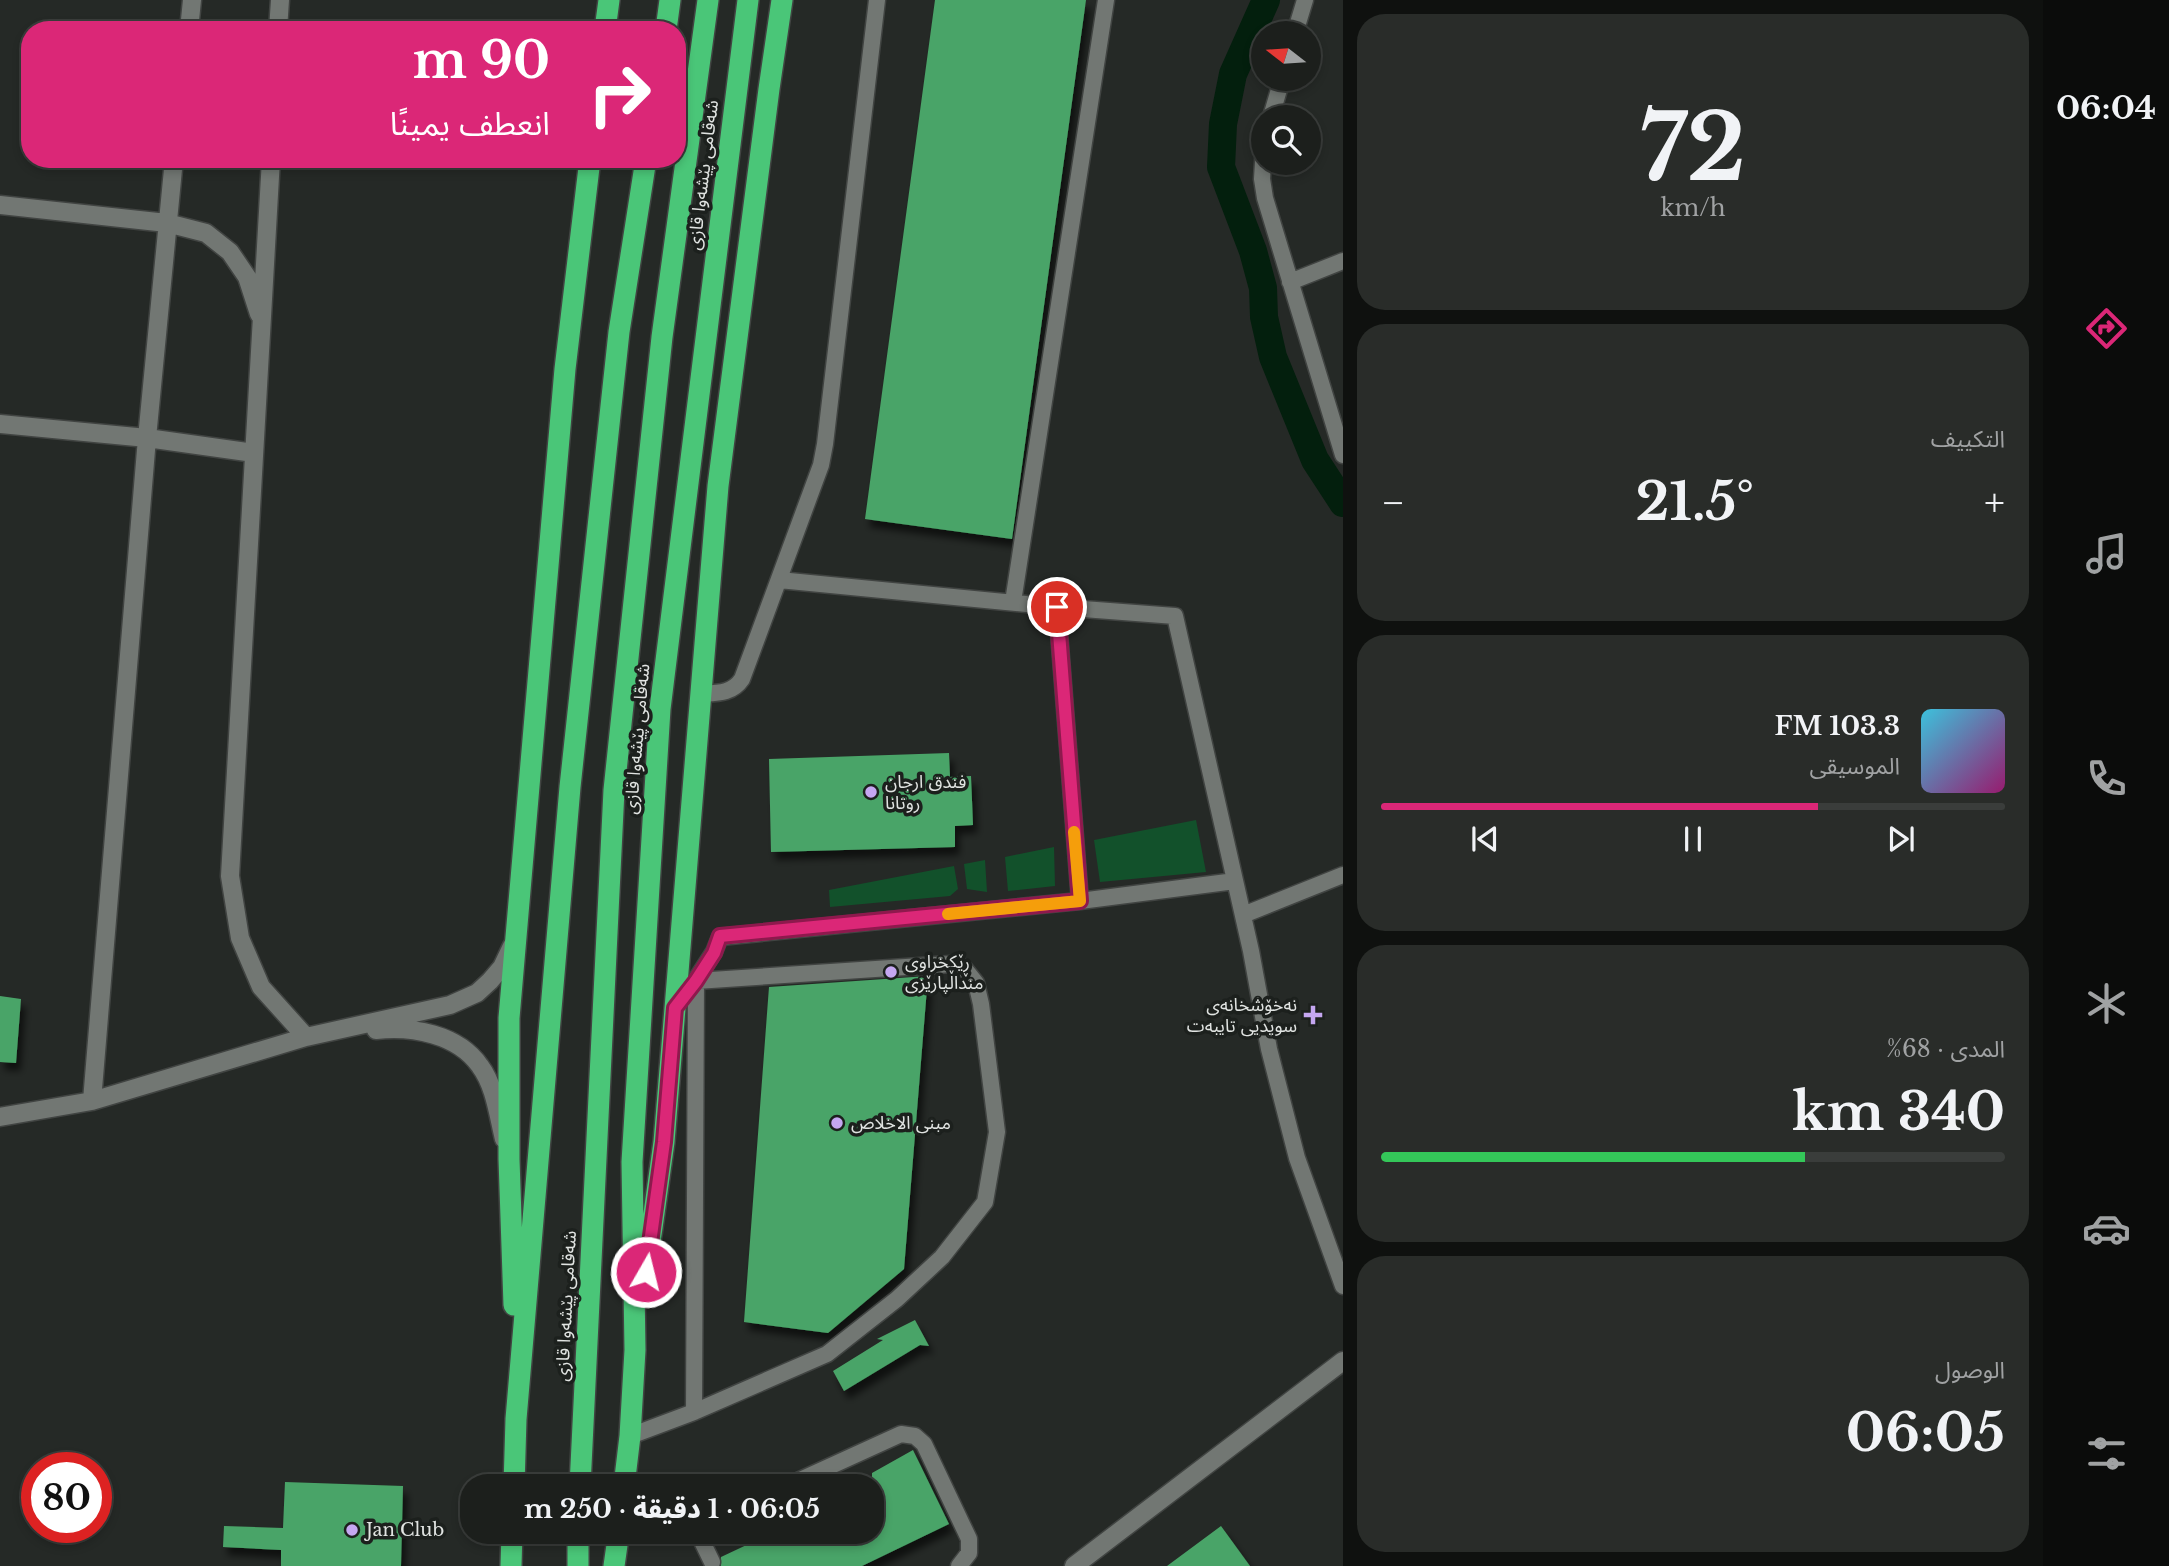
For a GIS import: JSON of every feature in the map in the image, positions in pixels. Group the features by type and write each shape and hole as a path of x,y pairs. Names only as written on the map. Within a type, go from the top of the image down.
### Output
{"highway":[{"path":"606,21 609,0"},
{"path":"667,21 670,0"},
{"name":"شەقامی پێشەوا قازی","path":"686,165 708,0"},
{"name":"شەقامی پێشەوا قازی","path":"626,1474 631,1436 635,1349 632,1162 660,709 748,0"},
{"path":"635,1349 664,1142 718,486 782,0"},
{"path":"516,1419 509,1158 509,1018 565,369 589,168"},
{"path":"514,1474 516,1419 573,759 619,332 645,168"},
{"name":"شەقامی پێشەوا قازی","path":"581,1474 614,790 663,337 686,168"},
{"path":"511,1566 512,1544"},
{"path":"578,1544 578,1566"},
{"path":"614,1566 617,1544"}],"street":[{"path":"190,21 192,0"},
{"path":"279,21 280,0"},
{"path":"92,1101 147,439 173,168"},
{"path":"271,168 230,876 240,938 261,987 306,1037"},
{"path":"0,205 167,223 206,233 230,252 247,277 262,324"},
{"path":"0,424 254,453"},
{"path":"0,1117 92,1101 306,1037 450,1005 477,993 502,967 517,928"},
{"path":"306,1037 394,1028 429,1033 451,1041 468,1052 481,1067 493,1093 509,1158"},
{"path":"1074,1566 1343,1361"}],"lane":[{"path":"700,694 725,692 738,685 742,679 814,486 825,444 877,0"},
{"path":"1013,603 1106,0"},
{"path":"1299,21 1305,0"},
{"path":"1262,175 1265,198 1343,455"},
{"path":"1290,282 1343,261"},
{"path":"779,580 1175,616 1243,915 1269,1049 1294,1146 1343,1286"},
{"path":"1057,607 1080,901"},
{"path":"1243,915 1343,875"},
{"path":"675,1008 714,953 720,936 1080,901 1235,881"},
{"path":"631,1436 694,1412 827,1354 897,1299 942,1257 985,1202 997,1132 981,1004 976,983 964,968 951,964 696,981"},
{"path":"694,1412 696,981"},
{"path":"813,1474 901,1434 915,1436 924,1444 969,1539 969,1553 959,1566"},
{"path":"703,1544 712,1562"}],"green space":[{"path":"1196,820 1206,872 1100,882 1094,840"},
{"path":"1054,847 1055,886 1008,891 1005,857"},
{"path":"985,860 987,892 967,889 964,864"},
{"path":"954,866 958,889 950,896 830,907 829,890"}],"building":[{"path":"935,0 1086,0 1012,539 865,519"},
{"path":"949,753 950,777 971,776 973,825 955,826 955,847 771,852 769,759"},
{"name":"مبنى الاخلاص","path":"928,976 904,1269 828,1333 744,1322 769,987"},
{"path":"0,996 21,999 16,1063 0,1062"},
{"path":"915,1320 929,1346 920,1345 844,1391 833,1371 883,1340 877,1339"},
{"path":"913,1450 949,1524 862,1566 721,1566 721,1557 748,1544 884,1544 884,1474 872,1473"},
{"path":"285,1482 403,1486 401,1566 281,1566 281,1550 223,1547 224,1526 283,1528"},
{"path":"1221,1526 1250,1566 1167,1566"}],"waterway":[{"path":"1266,0 1233,74 1223,124 1221,167 1253,251 1263,288 1264,317 1273,357 1315,460 1343,503"}],"slow traffic":[{"path":"948,914 1080,901 1074,832"}],"place":[{"name":"فندق ارجان روتانا","path":"871,792"},
{"name":"ڕێکخراوی منداڵپارێزی","path":"891,972"},
{"name":"نەخۆشخانەی سویدیی تایبەت","path":"1313,1015"},
{"name":"مبنى الاخلاص","path":"837,1123"},
{"name":"Jan Club","path":"352,1530"}],"route":[{"path":"646,1272 664,1142 675,1008 714,953 720,936 1080,901 1057,607"}]}
